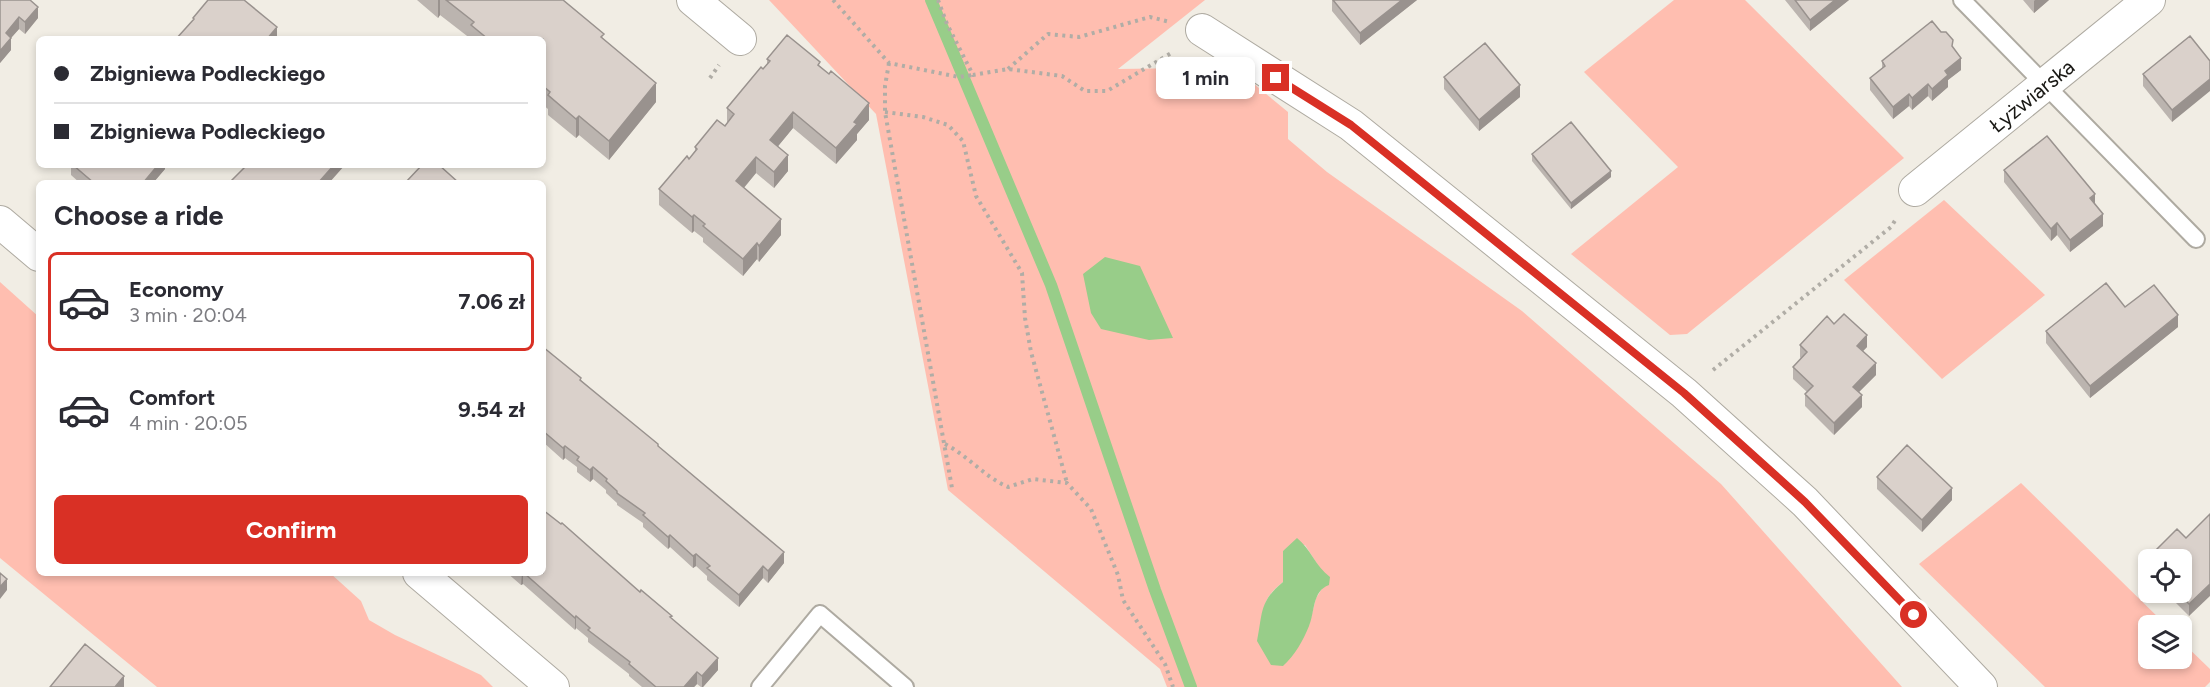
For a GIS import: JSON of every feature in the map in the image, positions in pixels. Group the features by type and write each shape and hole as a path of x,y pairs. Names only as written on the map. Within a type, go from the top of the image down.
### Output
{"street":[{"path":"693,0 740,39"},
{"name":"Łyżwiarska","path":"1915,190 2149,0"},
{"path":"1202,30 1351,125 1684,393 1805,502 1981,687"},
{"path":"0,222 36,252"},
{"path":"423,576 553,687"}],"lane":[{"path":"1962,0 2196,239"},
{"path":"760,687 820,614 905,687"}],"path":[{"path":"833,0 889,63 959,77 1008,69 1062,76 1085,91 1107,91 1165,58 1202,30"},
{"path":"938,0 947,24 974,75"},
{"path":"1008,69 1048,34 1079,37 1150,17 1202,30"},
{"path":"889,63 885,86 885,112 952,488"},
{"path":"885,112 923,117 948,124 963,141 976,196 1022,273 1025,318 1031,352 1067,483 1090,509 1118,575 1123,600 1165,664 1173,687"},
{"path":"1684,393 1891,227 1915,190"},
{"path":"945,444 958,451 994,481 1008,487 1033,479 1067,483"}],"shaded area":[{"path":"769,0 1205,0 1118,69 1237,70 1288,112 1288,139 1327,172 1522,311 1721,484 1902,687 1167,687 1160,669 948,490 876,114","holes":["1305,545 1321,570 1323,587 1316,598 1309,625 1263,614 1269,596 1283,582 1283,551"]},
{"path":"1674,0 1745,0 1904,158 1687,334 1670,335 1571,254 1678,167 1584,72"},
{"path":"1944,200 2045,295 1942,379 1844,280"},
{"path":"1105,257 1140,266 1173,338 1149,340 1101,329 1091,313 1083,274"},
{"path":"0,282 36,314 36,576 333,576 361,601 369,620 395,635 481,675 493,687 157,687 0,558"},
{"path":"2021,483 2138,598 2138,603 2144,603 2156,615 2138,615 2138,669 2192,669 2192,652 2210,669 2210,682 2205,687 2045,687 1919,564"},
{"path":"1297,538 1320,568 1330,577 1329,585 1317,597 1309,626 1295,652 1283,666 1271,665 1257,641 1263,608 1275,589 1283,582 1283,551"}],"building":[{"path":"0,0 30,0 38,7 25,22 19,17 6,33 11,38 0,51"},
{"path":"208,0 244,0 277,27 270,36 179,36"},
{"path":"446,0 563,0 604,34 601,37 656,83 609,141 579,116 576,119 548,95 550,92 546,89 546,36 484,36 471,25 474,22"},
{"path":"1333,0 1402,0 1360,33"},
{"path":"1795,0 1835,0 1810,20"},
{"path":"1932,21 1941,32 1946,32 1953,40 1952,46 1961,58 1945,71 1948,75 1932,89 1928,84 1912,98 1909,94 1893,107 1870,78 1885,66 1882,61"},
{"path":"787,35 820,62 818,65 829,74 831,71 869,103 854,122 857,124 836,148 793,112 770,140 788,155 774,172 756,157 736,181 781,219 759,246 757,243 743,259 703,226 705,224 694,215 692,217 659,189 687,156 689,159 697,149 695,147 717,120 725,126 734,114 727,108 761,67 763,69 770,61 767,59"},
{"path":"2190,36 2210,61 2210,79 2172,110 2143,74"},
{"path":"1485,43 1520,85 1479,120 1444,77"},
{"path":"1571,122 1611,171 1571,203 1532,154"},
{"path":"2047,136 2095,194 2090,198 2103,214 2070,240 2057,223 2051,229 2004,170"},
{"path":"76,168 156,168 146,180 90,180"},
{"path":"244,168 331,168 321,180 232,180"},
{"path":"419,168 442,168 456,180 408,180"},
{"path":"2106,283 2125,307 2154,285 2178,315 2090,386 2046,331"},
{"path":"1844,314 1867,335 1857,346 1876,363 1853,387 1862,395 1834,423 1805,394 1813,386 1793,367 1807,352 1800,345 1827,316 1834,324"},
{"path":"546,349 784,552 768,571 763,566 739,595 707,568 710,566 696,554 693,556 670,535 668,537 643,515 645,513 617,493 606,481 607,479 593,467 590,470 577,460 579,457 565,446 563,448 546,434"},
{"path":"1907,445 1952,488 1922,520 1877,477"},
{"path":"546,512 562,523 640,592 641,590 672,616 670,617 718,658 702,676 697,672 684,687 656,687 629,664 630,662 588,630 590,628 576,616 575,618 527,576 546,576"},
{"path":"2210,514 2210,584 2192,601 2192,549 2157,549 2177,529 2186,538"},
{"path":"0,573 7,579 0,587"},
{"path":"85,644 124,676 115,687 50,687"}],"waterway":[{"path":"931,0 1051,285 1155,590 1191,687"}],"route":[{"path":"1276,78 1351,125 1684,393 1805,502 1914,615"}]}
